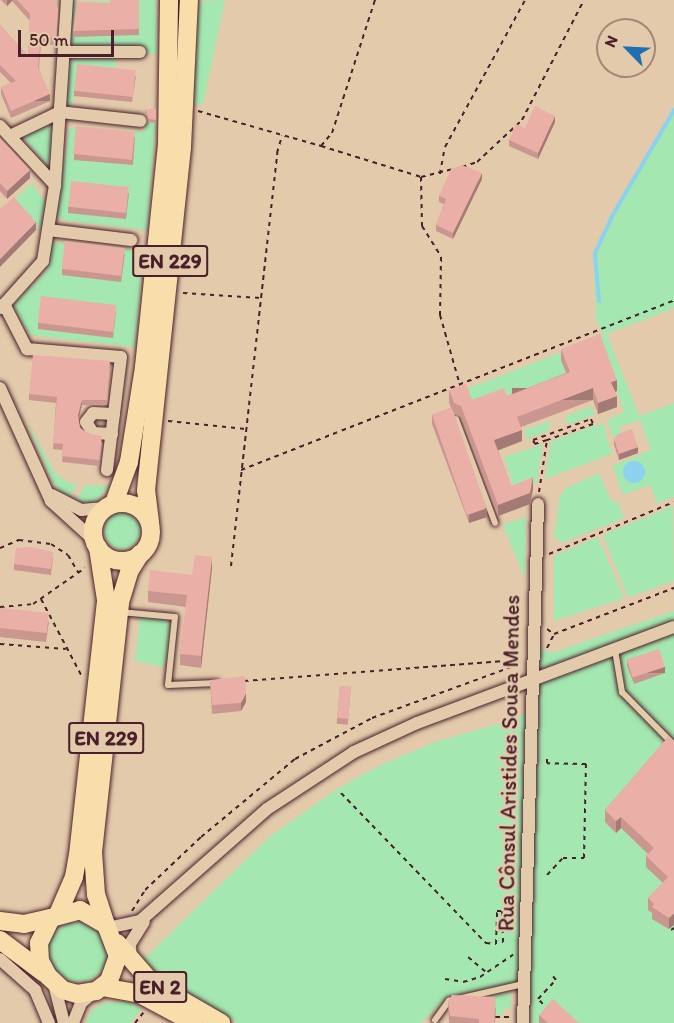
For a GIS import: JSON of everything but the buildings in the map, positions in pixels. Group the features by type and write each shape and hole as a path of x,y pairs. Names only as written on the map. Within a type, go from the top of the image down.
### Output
{"main road":[{"name":"EN 229","path":"55,916 76,866 106,600 94,524 110,505 129,462 145,355 167,145 168,0"},
{"name":"EN 229","path":"108,930 92,870 119,612 125,582 149,542 150,522 146,490 184,106 189,0"},
{"path":"110,505 136,506 150,522"},
{"path":"96,544 120,561 140,554"},
{"name":"EN 2","path":"0,921 24,924 80,910 108,930 129,951 152,982 221,1023"},
{"path":"51,979 40,961 39,943 55,916"},
{"name":"EN 2","path":"104,983 118,956 108,930"},
{"name":"EN 2","path":"0,940 69,992 104,983 140,994 194,1023"}],"street":[{"path":"67,0 55,185 43,261 1,306 27,349 121,357 107,470"},
{"path":"65,52 140,52"},
{"path":"10,136 60,112 141,121"},
{"path":"0,126 55,185"},
{"path":"48,230 131,240"},
{"path":"0,388 46,490 64,516 96,544"},
{"path":"112,434 93,433 86,422 93,413 114,414"},
{"path":"46,490 81,510 110,505"},
{"name":"Rua Cônsul Aristides Sousa Mendes","path":"523,1023 531,682 538,504"},
{"path":"108,930 135,925 267,808 321,771 386,736 674,627"},
{"path":"129,951 150,914"},
{"name":"EN 2","path":"104,983 129,951"},
{"path":"0,959 35,990 49,1023"},
{"path":"51,979 64,1023"},
{"path":"73,1023 81,1004 104,983"}],"lane":[{"path":"456,419 495,523"},
{"path":"119,612 175,617 168,685 238,682"},
{"path":"615,650 623,693 674,745"},
{"path":"435,1020 442,1006 454,999 524,984"}],"path":[{"path":"321,146 332,134 375,0"},
{"path":"440,174 445,147 525,0"},
{"path":"184,106 421,177 440,174 477,162 522,120 584,0"},
{"path":"231,566 282,136"},
{"path":"421,177 422,226 441,258 440,315 460,385"},
{"path":"178,293 261,298"},
{"path":"241,470 674,300"},
{"path":"591,419 593,424 547,440 535,444 533,440 591,419"},
{"path":"165,420 246,429"},
{"path":"538,504 547,440"},
{"path":"549,564 549,554 558,547 674,502"},
{"path":"0,548 19,540 51,544 68,555 78,573"},
{"path":"0,607 33,604 87,566"},
{"path":"546,651 554,634 674,588"},
{"path":"41,599 75,670 88,682"},
{"path":"3,618 4,607"},
{"path":"548,619 548,630 554,634"},
{"path":"0,644 66,649"},
{"path":"238,682 504,661"},
{"path":"547,759 547,763 586,764 584,858 563,858 547,875"},
{"path":"341,793 486,943 496,944 497,911 502,911 503,944"},
{"path":"445,979 464,982 487,973 525,942"},
{"path":"468,957 487,973"},
{"path":"543,1004 538,999 556,980 552,975"},
{"path":"495,1017 512,1017 512,1023"}],"green space":[{"path":"156,0 157,54 144,54 144,46 67,47 69,2"},
{"path":"225,0 205,96 202,105 194,104 197,17 201,1"},
{"path":"116,58 115,74 77,70 73,107 64,106 69,59"},
{"path":"674,106 674,308 607,334 639,416 674,403 674,497 657,503 650,485 623,495 612,466 651,450 640,420 619,427 623,438 616,444 607,420 624,412 617,391 570,383 466,414 461,391 603,336 596,319 593,253"},
{"path":"145,122 156,123 147,230 67,221 56,216 69,128 144,132"},
{"path":"55,123 49,167 21,136"},
{"path":"32,183 45,202 41,229 12,202"},
{"path":"51,242 144,251 135,347 29,335 13,305 46,272"},
{"path":"592,406 595,414 568,425 565,416"},
{"path":"25,417 55,473 69,483 77,484 68,500 53,483"},
{"path":"551,421 548,431 527,439 524,430"},
{"path":"603,423 612,454 545,479 551,441"},
{"path":"543,444 537,482 515,490 504,457"},
{"path":"599,473 610,499 619,504 624,518 562,543 554,536 560,496 566,488"},
{"path":"85,485 109,486 95,502 75,503"},
{"path":"673,506 674,581 628,597 603,535"},
{"path":"122,513 135,518 140,531 135,544 122,549 109,544 104,531 109,518"},
{"path":"526,517 525,579 503,525"},
{"path":"598,537 624,598 554,621 554,556"},
{"path":"674,611 674,1023 531,1023 530,989 495,990 443,1001 421,1023 237,1023 167,982 144,959 268,838 337,789 379,766 435,742 512,720 537,706 540,648 551,653"},
{"path":"140,617 165,620 172,628 167,659 162,667 135,661"},
{"path":"72,922 84,922 100,930 106,940 108,952 106,964 100,974 84,982 72,982 56,974 48,958 48,946 56,930"},
{"path":"511,993 511,1008 504,1009 503,1015 495,1015 476,997"},
{"path":"131,1001 141,1009 131,1023 86,1023 90,1012 103,1003"}],"water":[{"path":"634,461 642,464 645,472 642,480 634,483 626,480 623,472 626,464"}],"waterway":[{"path":"599,301 595,253 611,218 674,110"}]}
